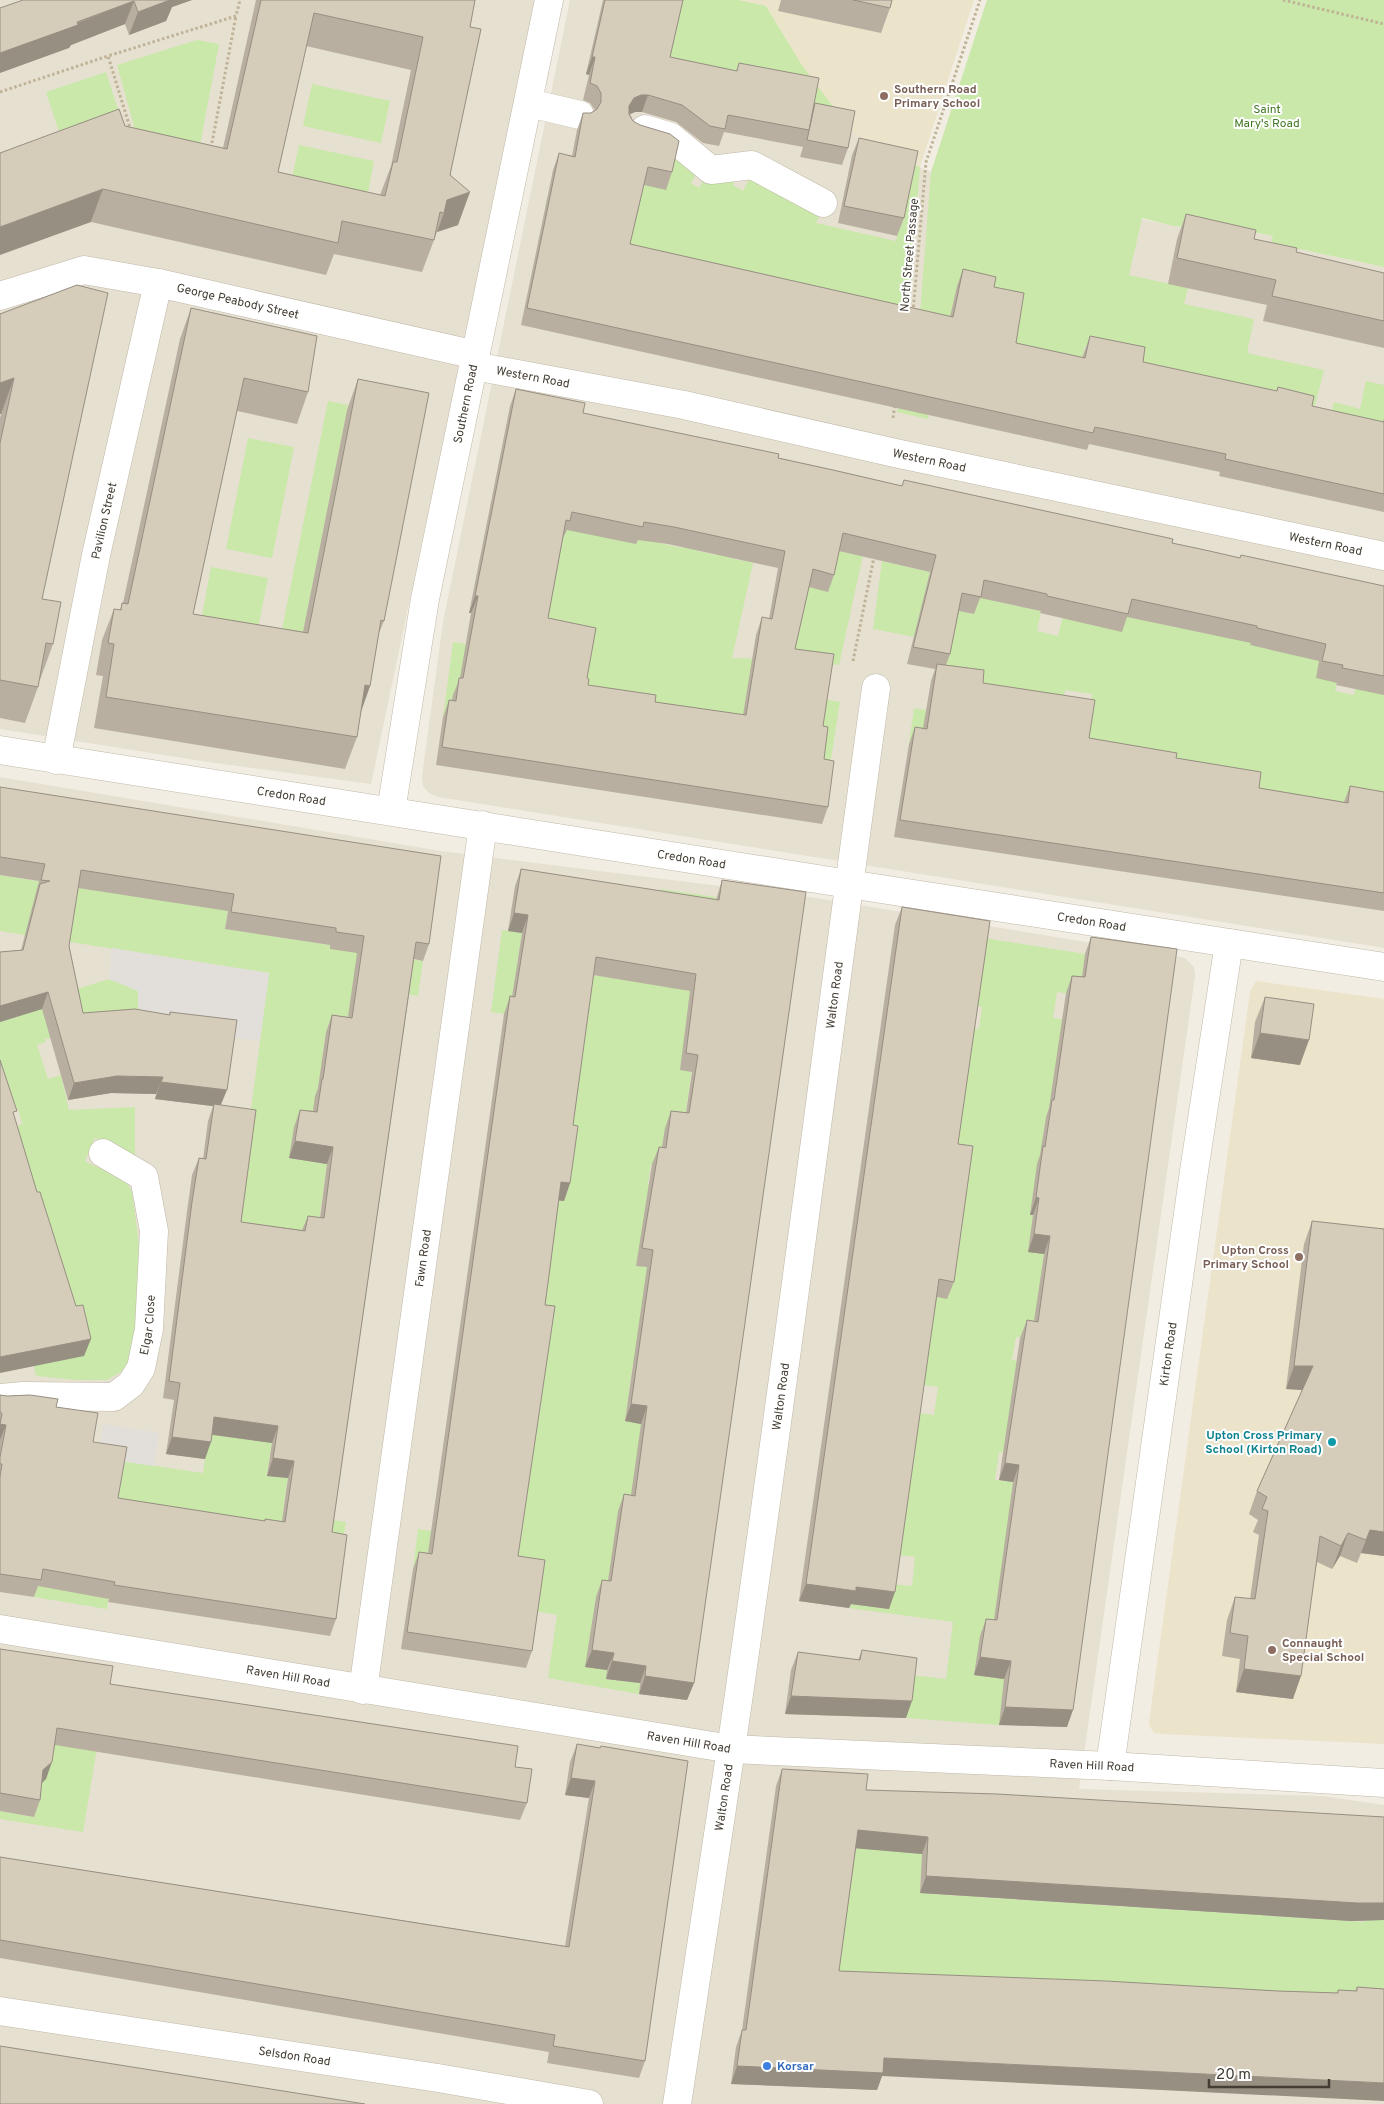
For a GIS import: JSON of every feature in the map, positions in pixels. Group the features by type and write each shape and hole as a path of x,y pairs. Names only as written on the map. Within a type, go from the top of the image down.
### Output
{"street":[{"name":"Southern Road","path":"391,811 425,599 549,0"},
{"path":"529,102 580,115"},
{"path":"638,127 671,137 711,170 752,165 823,204"},
{"name":"George Peabody Street","path":"0,296 84,270 158,283 475,360"},
{"name":"Pavilion Street","path":"56,760 96,555 158,283"},
{"name":"Western Road","path":"475,360 895,453 1384,556"},
{"name":"Walton Road","path":"677,2104 731,1749 814,1157 876,688"},
{"name":"Credon Road","path":"0,750 1384,966"},
{"name":"Fawn Road","path":"363,1690 483,825"},
{"name":"Kirton Road","path":"1110,1766 1194,1171 1229,943"},
{"name":"Elgar Close","path":"0,1398 23,1396 114,1396 131,1384 141,1368 149,1329 154,1231 144,1177 103,1153"},
{"name":"Raven Hill Road","path":"0,1629 731,1749 1110,1766 1384,1783"},
{"name":"Selsdon Road","path":"0,2011 438,2078 589,2104"}],"path":[{"path":"210,152 240,0"},
{"name":"North Street Passage","path":"912,319 926,162 980,0"},
{"path":"1283,0 1384,24"},
{"path":"0,92 236,16"},
{"path":"108,56 132,137"},
{"path":"895,453 893,415 897,396"},
{"path":"852,664 876,549"}],"shaded area":[{"path":"0,0 536,0 371,784 208,762 0,729"},
{"path":"570,0 739,0 913,165 931,172 1173,226 1243,230 1273,236 1271,243 1384,267 1384,948 438,797 429,793 423,786 422,776 443,622"},
{"name":"Southern Road Primary School","path":"739,0 974,0 920,167 881,154 849,128 801,64 766,6"},
{"path":"0,777 441,851 816,898 1185,958 1194,967 1195,976 1079,1789 1323,1796 1384,1805 1384,2104 0,2104"},
{"path":"112,948 269,973 260,1041 165,1029 138,1028 138,991 109,979"},
{"name":"Upton Cross Primary School","path":"1256,981 1384,999 1384,1744 1162,1734 1154,1733 1149,1722 1250,992"},
{"path":"103,1424 159,1433 154,1466 99,1458"}],"green space":[{"path":"682,0 739,0 766,6 801,64 849,128 589,75"},
{"name":"Saint Mary's Road","path":"987,0 1384,0 1384,267 1271,243 1273,236 1243,230 1173,226 1142,218 1129,275 1188,288 1184,304 1254,319 1247,353 1324,370 1310,425 1264,437 1111,351 1085,346 1079,375 1031,365 957,286 928,419 897,412 919,326 931,172"},
{"path":"197,40 219,44 197,161 140,148 117,65"},
{"path":"106,72 132,153 62,141 46,92"},
{"path":"312,84 390,101 381,143 303,126"},
{"path":"299,145 374,161 366,203 290,187"},
{"path":"674,150 698,171 691,183 699,188 706,176 740,173 733,185 743,191 752,174 821,213 816,223 896,241 913,165 920,167 907,326 683,275 575,214 545,207 547,198 577,204"},
{"path":"1366,381 1384,385 1384,429 1328,429 1334,402 1360,409"},
{"path":"328,401 348,405 302,638 281,634"},
{"path":"248,438 294,447 272,558 226,549"},
{"path":"647,493 647,540 681,548 687,522 697,551 716,555 718,548 731,558 753,563 732,658 790,660 807,587 840,537 868,532 839,665 829,664 748,687 840,702 828,778 443,717 453,642 586,662 520,631 570,509"},
{"path":"882,561 930,572 927,586 955,610 974,614 978,597 1021,607 1044,596 1037,631 1058,636 1063,616 1131,592 1161,624 1177,628 1181,612 1200,632 1215,635 1324,640 1337,683 1335,691 1354,695 1360,667 1384,694 1384,809 909,744 914,708 926,710 947,683 915,637 873,629","holes":["1065,690 1092,694 1086,733 1060,730"]},
{"path":"211,567 268,578 255,643 199,632"},
{"path":"0,875 37,881 173,882 171,902 211,908 230,894 225,929 330,945 330,949 423,961 418,996 353,986 346,1035 326,1032 322,1063 342,1067 310,1129 289,1158 327,1164 317,1235 272,1443 267,1475 288,1478 283,1512 346,1522 341,1552 118,1534 107,1609 34,1597 37,1586 121,1461 203,1473 269,973 0,931"},
{"path":"661,889 716,897 678,1168 651,1164 648,1184 675,1188 636,1265 664,1270 650,1365 633,1363 625,1421 642,1424 630,1513 618,1512 614,1541 623,1562 596,1598 594,1614 609,1661 606,1679 640,1683 639,1694 548,1678 557,1615 534,1611 413,1569 418,1529 495,1540 533,1321 555,1021 491,1012 502,930 522,933 517,963 606,977 610,949 659,908"},
{"path":"984,938 1085,954 1080,995 1057,992 1053,1018 1076,1021 1104,1105 1046,1118 1043,1134 1049,1217 1031,1232 1028,1251 1044,1254 1032,1339 1016,1337 1012,1360 1029,1362 1056,1460 999,1452 995,1480 1013,1482 1010,1503 1027,1682 999,1725 906,1718 911,1675 946,1679 953,1622 849,1608 850,1604 892,1584 912,1586 915,1557 857,1549 917,1413 934,1415 938,1387 881,1379 941,1239 960,1242 962,1223 930,1219 913,1156 931,1023 979,1029 982,1007 974,1006"},
{"path":"109,979 138,991 138,1028 109,1029 45,1039 46,1042 37,1045 48,1079 61,1075 69,1110 135,1107 135,1156 95,1138 85,1161 112,1173 124,1181 132,1192 142,1266 134,1355 124,1370 107,1380 76,1380 36,1376 34,1367 63,1325 5,1130 22,1124 18,1109 0,1113 0,1019 29,1004"},
{"path":"103,1712 83,1832 0,1819 0,1811 34,1817 31,1760"},
{"path":"854,1839 909,1853 922,1854 920,1893 959,1896 962,1854 979,1855 976,1897 1073,1903 1097,1863 1095,1905 1132,1907 1156,1864 1153,1908 1190,1911 1212,1866 1210,1912 1247,1914 1250,1869 1270,1871 1268,1916 1309,1918 1329,1873 1326,1919 1365,1922 1368,1876 1384,1877 1384,2055 785,2044"}],"building":[{"path":"23,0 170,0 138,12 134,1 77,22 78,25 0,53 0,8"},
{"path":"261,0 475,0 470,27 481,29 450,175 470,192 447,200 444,213 440,212 434,240 342,221 338,243 103,189 0,227 0,153 119,109 125,126 227,149","holes":["314,13 423,37 397,162 393,162 385,196 278,172"]},
{"path":"605,0 683,0 670,57 737,71 739,63 819,78 809,130 728,115 725,129 710,126 682,105 648,95 634,98 629,106 629,114 633,121 670,134 679,141 672,172 648,167 630,244 953,317 963,269 996,277 994,287 1024,293 1016,343 1085,358 1090,336 1145,347 1143,362 1277,391 1278,387 1314,396 1312,406 1384,422 1384,494 1225,459 1226,454 1095,427 1093,433 527,308 559,153 575,157 583,113 591,113 597,109 601,102 601,93 597,86 590,83 595,57 592,57"},
{"path":"853,0 892,0 890,8"},
{"path":"815,103 855,111 848,148 807,140"},
{"path":"859,138 918,151 904,218 844,206"},
{"path":"1186,214 1256,230 1254,239 1297,248 1296,252 1384,273 1384,321 1272,296 1276,280 1177,258"},
{"path":"77,285 108,293 42,599 61,602 53,644 46,643 38,687 0,680 0,443 14,378 0,383 0,314"},
{"path":"191,308 317,336 308,392 244,378 193,614 308,633 358,379 429,393 384,621 381,620 370,686 365,685 357,737 106,697 114,644 108,643 114,609 121,610 122,603 128,604"},
{"path":"516,389 585,403 583,413 779,454 778,458 902,486 904,480 1173,539 1172,543 1240,558 1241,555 1384,586 1384,676 1342,668 1343,665 1322,661 1326,644 1257,628 1257,626 1132,599 1128,614 984,580 981,597 962,593 950,654 913,647 936,555 843,533 834,575 813,569 795,649 834,654 823,726 828,727 824,759 834,761 828,807 442,747 449,700 456,701 459,678 463,678 478,596 475,596","holes":["572,512 643,527 644,522 674,527 785,551 772,619 762,617 746,715 655,702 656,695 588,685 589,679 587,678 596,628 548,618 566,520 570,521"]},
{"path":"937,664 984,670 983,683 1095,700 1089,738 1177,753 1176,758 1261,772 1259,788 1348,803 1350,786 1384,792 1384,893 900,820 915,727 927,729"},
{"path":"0,787 441,856 429,944 416,942 332,1532 347,1535 336,1619 114,1585 115,1582 43,1569 41,1580 0,1574 0,1477 2,1464 0,1464 0,1457 6,1425 0,1424 2,1414 0,1411 0,1395 30,1395 58,1399 56,1407 98,1413 93,1442 127,1447 118,1498 265,1521 265,1519 285,1522 294,1461 273,1458 278,1426 214,1417 211,1442 172,1437 180,1383 169,1381 192,1202 199,1158 206,1159 214,1104 256,1110 241,1222 305,1231 308,1216 324,1218 333,1147 295,1141 300,1110 317,1112 332,1015 352,1018 364,936 336,932 336,928 231,912 234,894 81,870 69,946 83,1013 135,1009 170,1015 170,1012 237,1020 227,1090 161,1082 163,1077 117,1076 74,1083 48,992 0,1006 0,952 23,950 40,884 50,881 41,880 45,864 0,857"},
{"path":"521,869 719,900 722,880 806,892 694,1683 645,1676 646,1666 612,1661 614,1653 592,1650 602,1580 611,1581 624,1494 635,1496 647,1406 631,1404 653,1250 642,1248 659,1147 666,1148 671,1111 689,1113 698,1055 686,1053 696,974 596,957 573,1125 578,1126 570,1183 561,1182 545,1305 555,1306 518,1556 545,1560 532,1651 407,1632 419,1552 432,1554 510,996 515,997 528,915 514,913"},
{"path":"902,907 990,921 958,1144 973,1146 954,1282 939,1279 895,1592 856,1587 856,1591 806,1584"},
{"path":"1091,937 1177,949 1073,1710 1005,1707 1011,1661 980,1657 986,1619 997,1620 1019,1465 1005,1463 1027,1320 1038,1322 1050,1236 1034,1234 1039,1198 1036,1197 1043,1146 1045,1147 1052,1100 1054,1100 1072,976 1085,977"},
{"path":"1265,997 1314,1004 1309,1040 1260,1033"},
{"path":"0,1060 17,1111 13,1112 37,1192 40,1192 76,1306 83,1305 91,1339 0,1357"},
{"name":"Upton Cross Primary School (Kirton Road)","path":"1312,1221 1384,1229 1384,1532 1370,1530 1366,1540 1348,1533 1341,1546 1320,1536 1301,1676 1244,1669 1248,1636 1230,1633 1235,1597 1255,1599 1268,1511 1262,1509 1267,1497 1257,1491 1313,1366 1294,1366"},
{"path":"0,1649 113,1666 110,1684 518,1746 515,1767 532,1769 527,1803 57,1728 52,1762 43,1770 40,1800 0,1793"},
{"path":"862,1650 917,1658 912,1701 791,1696 798,1652 860,1660"},
{"path":"577,1744 600,1748 601,1746 688,1761 645,2061 553,2046 555,2035 0,1940 0,1857 569,1947 595,1781 571,1778"},
{"path":"782,1769 868,1774 866,1790 997,1794 1384,1817 1384,1903 1357,1903 926,1876 928,1837 858,1830 839,1971 1106,1981 1338,1993 1338,1990 1357,1991 1357,1987 1384,1989 1384,2083 884,2058 883,2073 737,2066 742,2030 746,2030"},
{"path":"0,2046 365,2104 0,2104"}],"place":[{"name":"Southern Road Primary School","path":"884,96"},
{"name":"Upton Cross Primary School","path":"1299,1257"},
{"name":"Upton Cross Primary School (Kirton Road)","path":"1332,1442"},
{"name":"Connaught Special School","path":"1272,1650"},
{"name":"Korsar","path":"767,2066"}]}
